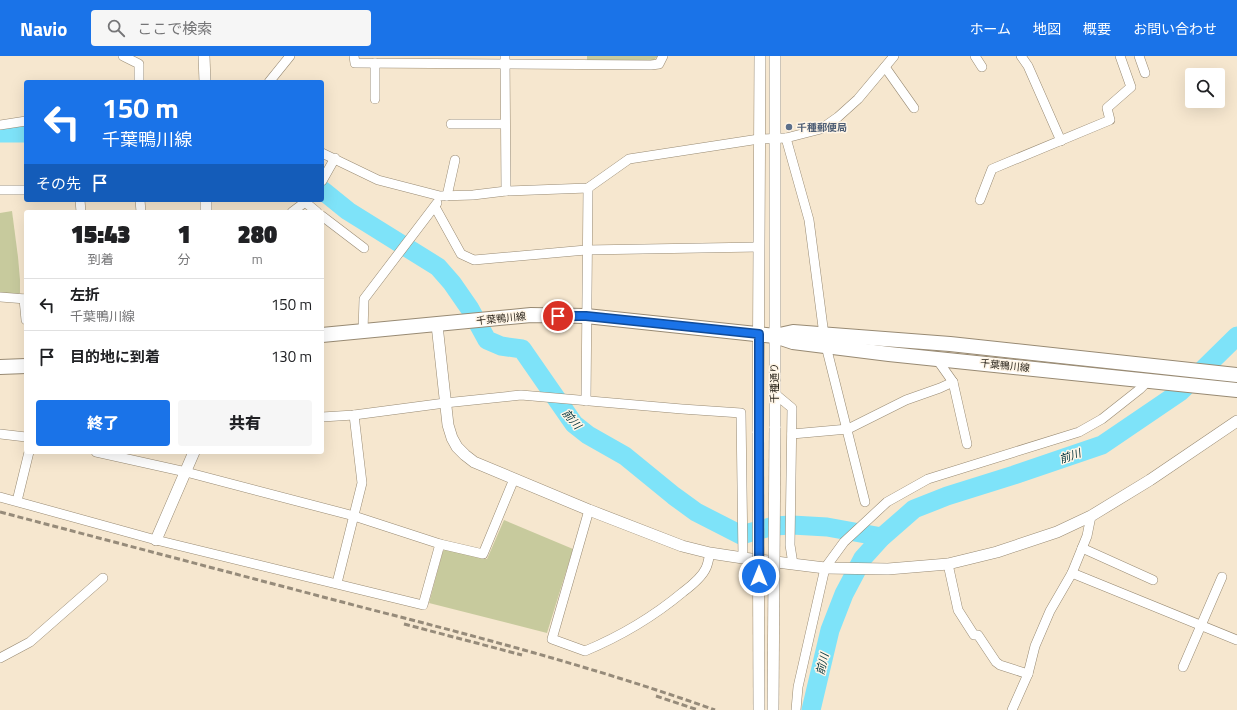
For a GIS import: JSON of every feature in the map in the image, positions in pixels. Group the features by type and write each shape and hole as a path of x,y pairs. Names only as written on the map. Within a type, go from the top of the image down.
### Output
{"main road":[{"name":"千葉鴨川線","path":"324,335 531,315 586,316 775,336 794,332 825,340 936,358 1237,390"},
{"name":"千葉鴨川線","path":"825,340 950,344 1235,375"},
{"path":"0,367 24,366"}],"street":[{"path":"123,56 139,64 139,80"},
{"path":"204,56 205,80"},
{"path":"271,80 290,56"},
{"path":"354,56 355,63 505,60 651,65 659,64 663,56"},
{"name":"千種通り","path":"759,710 758,433 760,56"},
{"name":"千種通り","path":"773,710 775,56"},
{"path":"324,154 378,180 444,196 473,195 506,191 588,188 630,160 759,139 786,138 822,129 838,118 858,99 894,56"},
{"path":"975,56 982,67"},
{"path":"1021,56 1028,66 1061,141"},
{"path":"980,200 992,169 1110,120 1107,108 1131,87 1120,56"},
{"path":"1139,56 1145,73"},
{"path":"505,60 506,191"},
{"path":"375,63 375,99"},
{"path":"885,67 914,108"},
{"path":"0,125 24,122"},
{"path":"450,124 505,124"},
{"path":"786,138 809,220 825,340 865,502"},
{"path":"324,177 335,158"},
{"path":"363,331 364,299 444,196 455,160"},
{"path":"586,401 586,250 588,188"},
{"path":"0,190 24,190"},
{"path":"295,210 305,202"},
{"path":"307,202 315,210"},
{"path":"435,207 461,254 474,260 586,250 759,247"},
{"path":"324,218 364,248"},
{"path":"0,297 24,299"},
{"path":"437,325 448,425 452,438 457,447 474,462 589,510 682,546 710,553 825,568 888,569 948,564 998,552 1029,542 1057,532 1091,516 1150,480 1237,422"},
{"path":"936,358 953,382 968,444"},
{"path":"796,710 798,687 825,568 844,542 887,502 928,479 1079,432 1102,419 1149,381"},
{"path":"792,434 848,429 906,400 953,382"},
{"path":"774,393 792,408 790,545 793,564"},
{"path":"324,417 354,415 521,395 741,413 743,558"},
{"path":"337,584 362,483 354,415"},
{"path":"0,434 24,437"},
{"path":"17,501 29,454"},
{"path":"105,454 186,472 354,516 440,544 483,554 514,479"},
{"path":"156,540 193,454"},
{"path":"0,497 156,540 423,605 440,544"},
{"path":"589,510 552,639 568,645 585,651 637,625 691,586 706,568 710,553"},
{"path":"1012,710 1028,674 1035,646 1050,611 1072,573 1087,536 1091,516"},
{"path":"1082,548 1153,580"},
{"path":"948,564 958,610 974,635 978,635 996,662 1000,665 1028,674"},
{"path":"1072,573 1237,640"},
{"path":"1183,667 1222,577"},
{"path":"0,658 30,642 102,578"}],"green space":[{"path":"587,56 658,56 654,60 587,60"},
{"path":"12,211 20,280 20,293 16,295 0,293 0,213"},
{"path":"504,520 573,549 547,633 429,603 443,551 446,549 487,559"}],"waterway":[{"name":"前川","path":"0,133 24,133"},
{"name":"前川","path":"324,192 348,211 438,267 452,283 470,309 487,340 501,346 522,349 574,424 588,435 625,456 696,512 741,535 774,526 792,525 827,527 882,537"},
{"name":"前川","path":"811,710 830,630 844,594 863,558 882,537 914,509 947,496 1102,445 1180,392 1237,336"}],"railway":[{"path":"0,512 497,643 628,681 715,710"},
{"path":"404,624 522,655"},
{"path":"656,696 698,710"}],"place":[{"name":"千種郵便局","path":"789,127"}],"route":[{"path":"558,316 586,316 759,334 759,576"}]}
